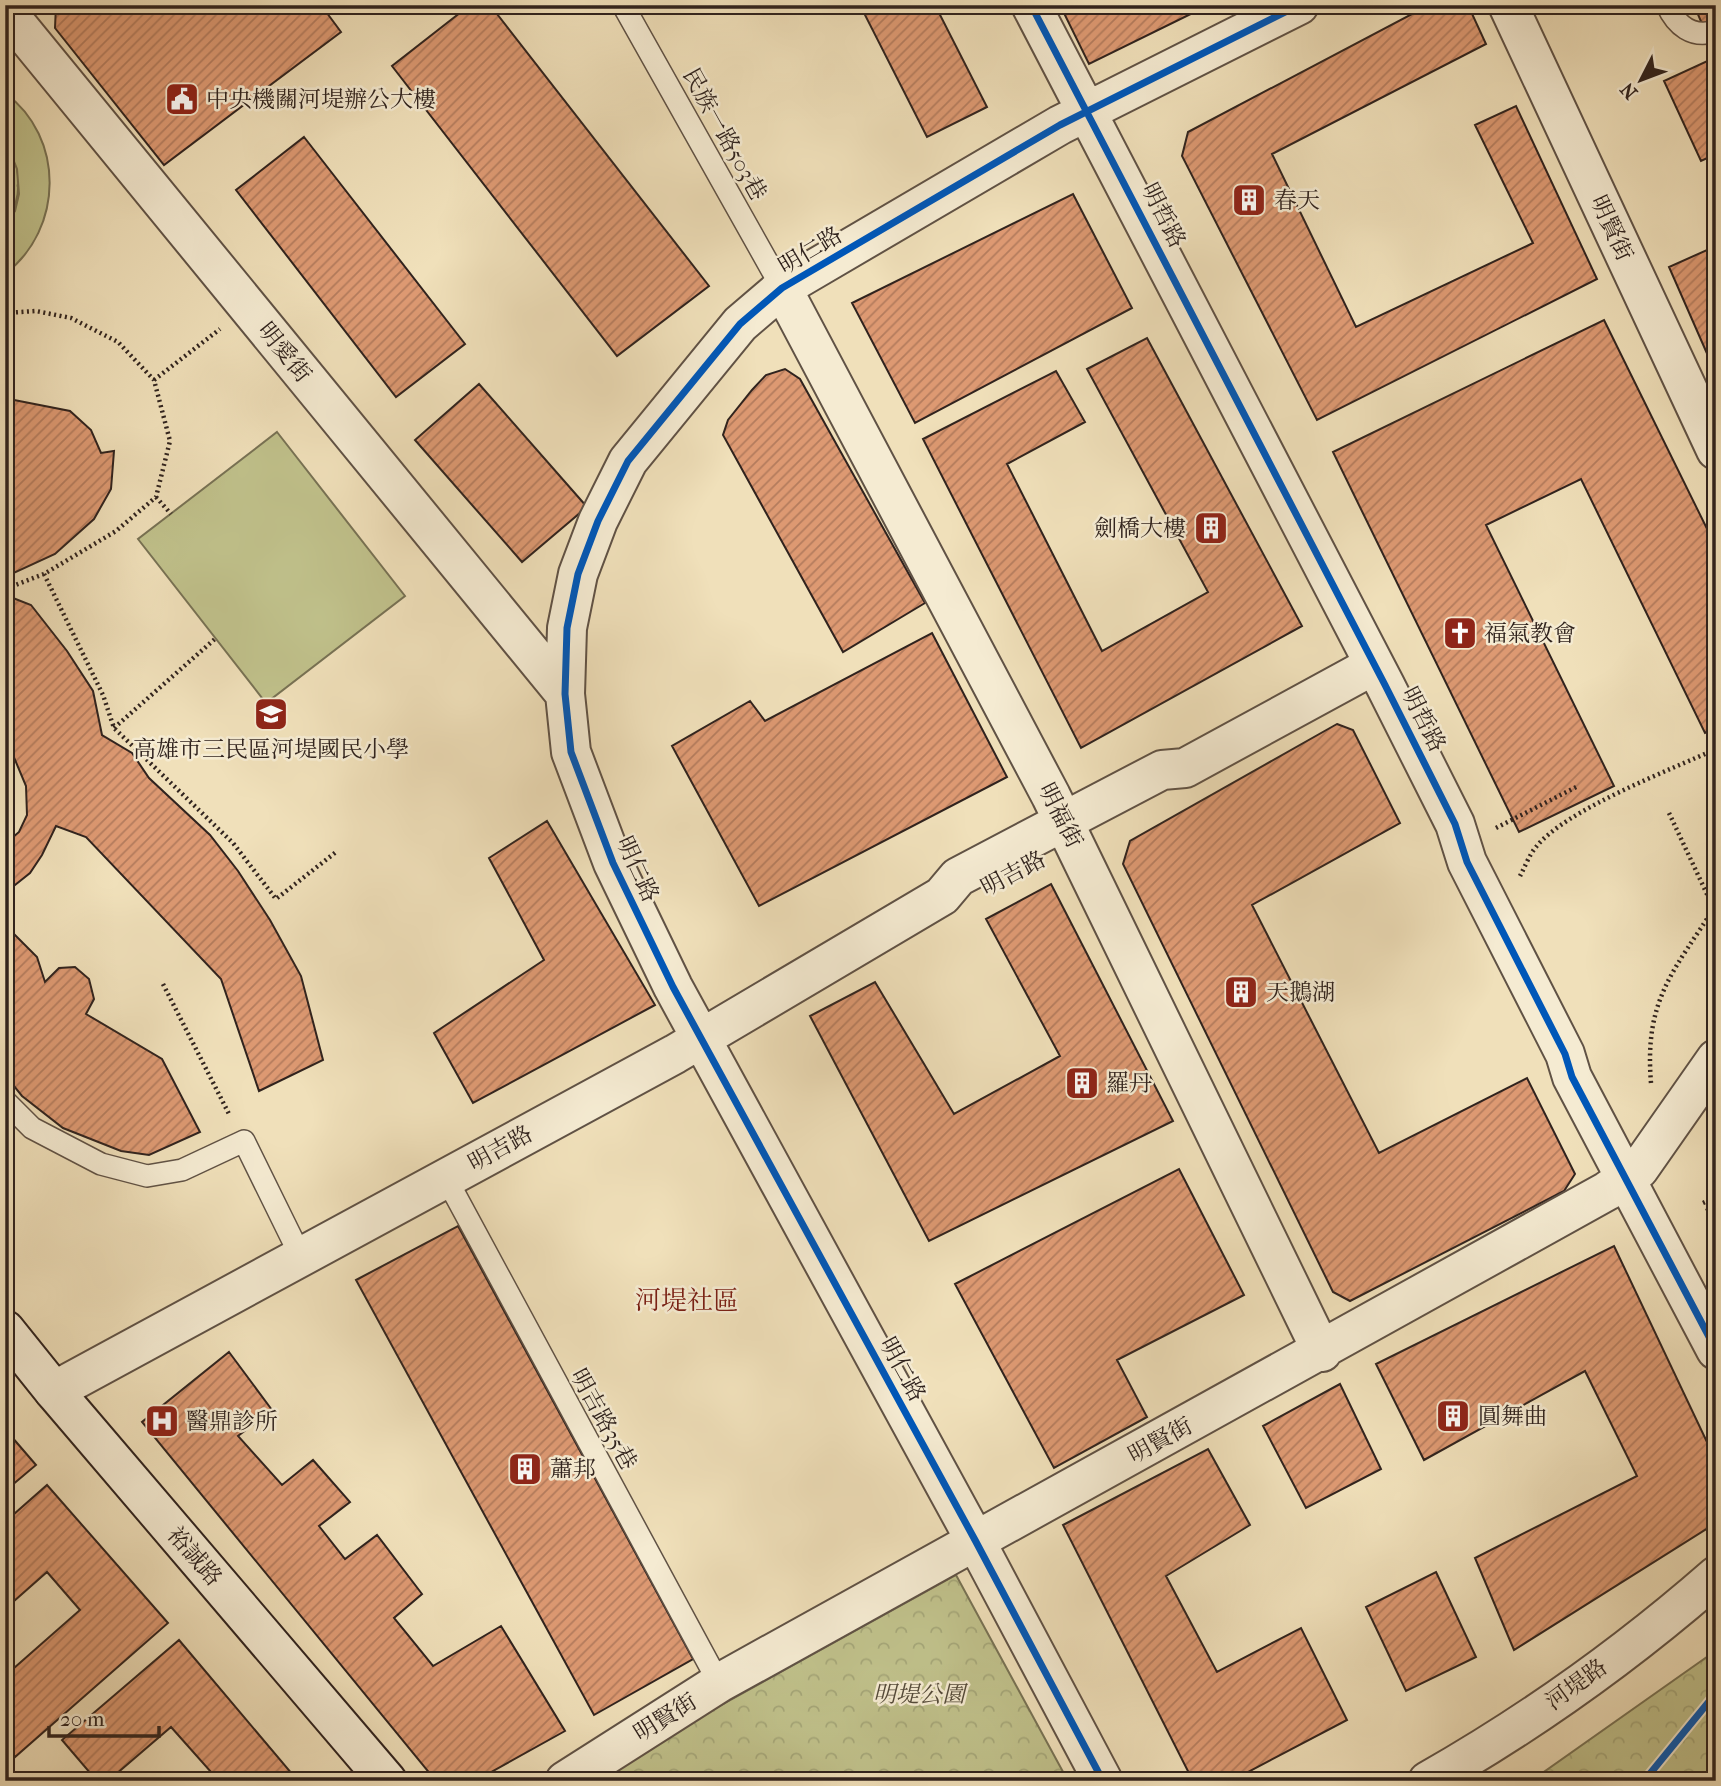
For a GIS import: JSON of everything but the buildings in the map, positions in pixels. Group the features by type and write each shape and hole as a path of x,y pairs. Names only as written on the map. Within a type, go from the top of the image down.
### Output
{"street":[{"path":"1031,5 1087,110"},
{"name":"明仁路","path":"1103,1781 975,1540 701,1039 616,869 570,752 565,695 567,628 578,574 597,522 628,461 740,324 782,288 1087,110 1299,5"},
{"name":"明賢街","path":"1508,5 1716,450"},
{"name":"明愛街","path":"5,10 565,695"},
{"name":"明哲路","path":"1087,110 1374,664 1455,824 1467,862 1565,1054 1598,1093 1716,1350"},
{"name":"明福街","path":"782,288 1069,831 1322,1352"},
{"name":"明吉路","path":"54,1391 701,1039 943,896 967,898 1069,831 1169,790 1185,768 1374,664"},
{"name":"明賢街","path":"565,1781 719,1684 975,1540 1322,1352 1633,1174 1716,1059"},
{"name":"明哲路","path":"1633,1174 1716,1313"},
{"name":"裕誠路","path":"5,1331 387,1781"},
{"name":"河堤路","path":"1428,1781 1486,1748 1578,1684 1716,1576"}],"lane":[{"name":"民族一路503巷","path":"623,5 782,288"},
{"path":"1667,5 1681,27 1692,32 1716,31"},
{"path":"5,1101 32,1128 101,1164 147,1176 183,1170 244,1141 301,1257"},
{"name":"明吉路35巷","path":"446,1178 719,1684"}],"path":[{"path":"153,380 249,307"},
{"path":"5,313 36,310 71,318 118,342 153,380 170,441 156,497 116,531 44,574 5,589"},
{"path":"156,497 171,514"},
{"path":"44,574 103,695 114,728 233,843 276,899 336,852"},
{"path":"114,728 216,638"},
{"path":"1520,876 1536,847 1565,823 1614,796 1716,749"},
{"path":"1495,829 1578,786"},
{"path":"1650,1068 1655,1007 1667,981 1715,906 1669,813"},
{"path":"163,984 244,1141"},
{"path":"1703,1203 1716,1198"},
{"path":"1706,1211 1716,1207"}],"green space":[{"path":"5,93 25,112 39,134 47,158 50,183 47,209 38,233 24,255 5,274 5,226 15,211 19,194 17,169 5,139"},
{"path":"5,139 15,160 19,182 15,205 5,226"},
{"path":"277,432 405,596 266,703 138,539"},
{"name":"明堤公園","path":"956,1575 1068,1781 584,1781"},
{"path":"1716,1649 1716,1781 1531,1781 1711,1654"}],"cycle path":[{"path":"1031,5 1385,685 1455,824 1467,862 1565,1054 1572,1077 1716,1350"},
{"path":"1103,1781 975,1540 673,987 613,863 571,752 565,694 567,628 578,574 598,521 628,461 740,324 782,288 1060,125 1299,5"},
{"path":"1644,1781 1716,1693"}],"place":[{"name":"中央機關河堤辦公大樓","path":"182,99"},
{"name":"春天","path":"1249,200"},
{"name":"劍橋大樓","path":"1211,528"},
{"name":"福氣教會","path":"1460,633"},
{"name":"高雄市三民區河堤國民小學","path":"271,714"},
{"name":"天鵝湖","path":"1241,992"},
{"name":"羅丹","path":"1082,1083"},
{"name":"圓舞曲","path":"1453,1416"},
{"name":"醫鼎診所","path":"162,1421"},
{"name":"蕭邦","path":"525,1469"}],"district":[{"name":"河堤社區","path":"687,1300"}]}
